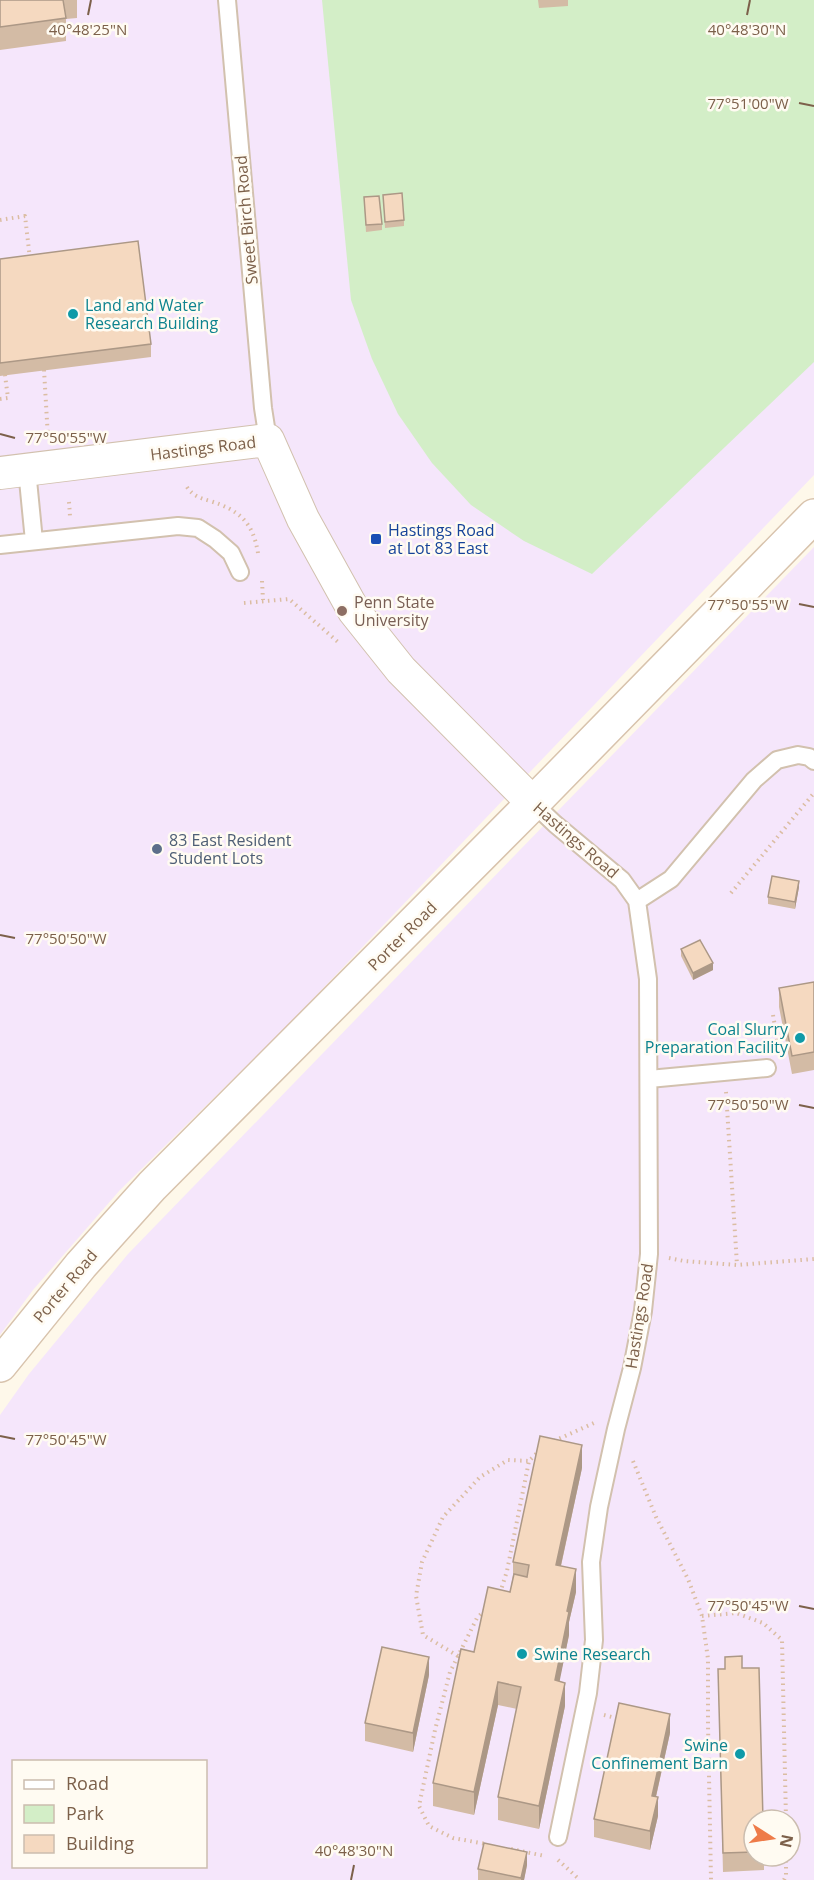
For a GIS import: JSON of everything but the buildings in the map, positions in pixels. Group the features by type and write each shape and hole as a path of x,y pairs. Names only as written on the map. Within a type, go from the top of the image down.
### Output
{"street":[{"name":"Hastings Road","path":"13,471 268,440 303,519 354,611 401,670 533,803"},
{"name":"Porter Road","path":"0,1365 81,1265 152,1186 533,803 814,516"}],"lane":[{"name":"Sweet Birch Road","path":"227,0 263,408 268,440"},
{"path":"13,471 34,541"},
{"path":"0,545 177,526 198,528 215,539 231,554 240,572"},
{"path":"637,901 671,879 754,780 777,760 798,755 809,757 814,761"},
{"name":"Hastings Road","path":"533,803 622,880 637,901 648,979 649,1254 643,1311 632,1368 599,1507 591,1562 594,1640 588,1693 558,1837"},
{"path":"649,1079 767,1068"}],"path":[{"path":"0,220 25,216 31,268"},
{"path":"44,370 47,435 52,444"},
{"path":"0,399 8,398 4,375"},
{"path":"244,603 289,599 341,644"},
{"path":"731,893 814,793"},
{"path":"725,1072 737,1265"},
{"path":"649,1254 684,1261 737,1265 814,1259"},
{"path":"500,1594 507,1572 529,1461 545,1445 574,1433 621,1408"},
{"path":"631,1457 656,1517 688,1579 702,1616 708,1659 711,1880"},
{"path":"458,1656 423,1635 416,1596 423,1562 443,1518 480,1477 508,1460 529,1461"},
{"path":"488,1844 453,1838 429,1826 419,1806 450,1672 477,1618 492,1602"},
{"path":"702,1616 736,1613 763,1623 782,1640 786,1808"},
{"path":"510,1849 557,1859 580,1880"}],"shaded area":[{"name":"Penn State University","path":"0,0 814,0 814,475 287,1026 120,1190 33,1290 0,1335"},
{"path":"814,547 814,1880 0,1880 0,1415 29,1374 128,1254"}],"green space":[{"path":"322,0 814,0 814,362 592,574 524,541 471,505 432,463 398,414 372,359 351,300"}],"place":[{"name":"Land and Water Research Building","path":"73,314"},
{"name":"Hastings Road at Lot 83 East","path":"376,539"},
{"name":"Penn State University","path":"342,611"},
{"name":"83 East Resident Student Lots","path":"157,849"},
{"name":"Coal Slurry Preparation Facility","path":"800,1038"},
{"name":"Swine Research","path":"522,1654"},
{"name":"Swine Confinement Barn","path":"740,1754"}]}
